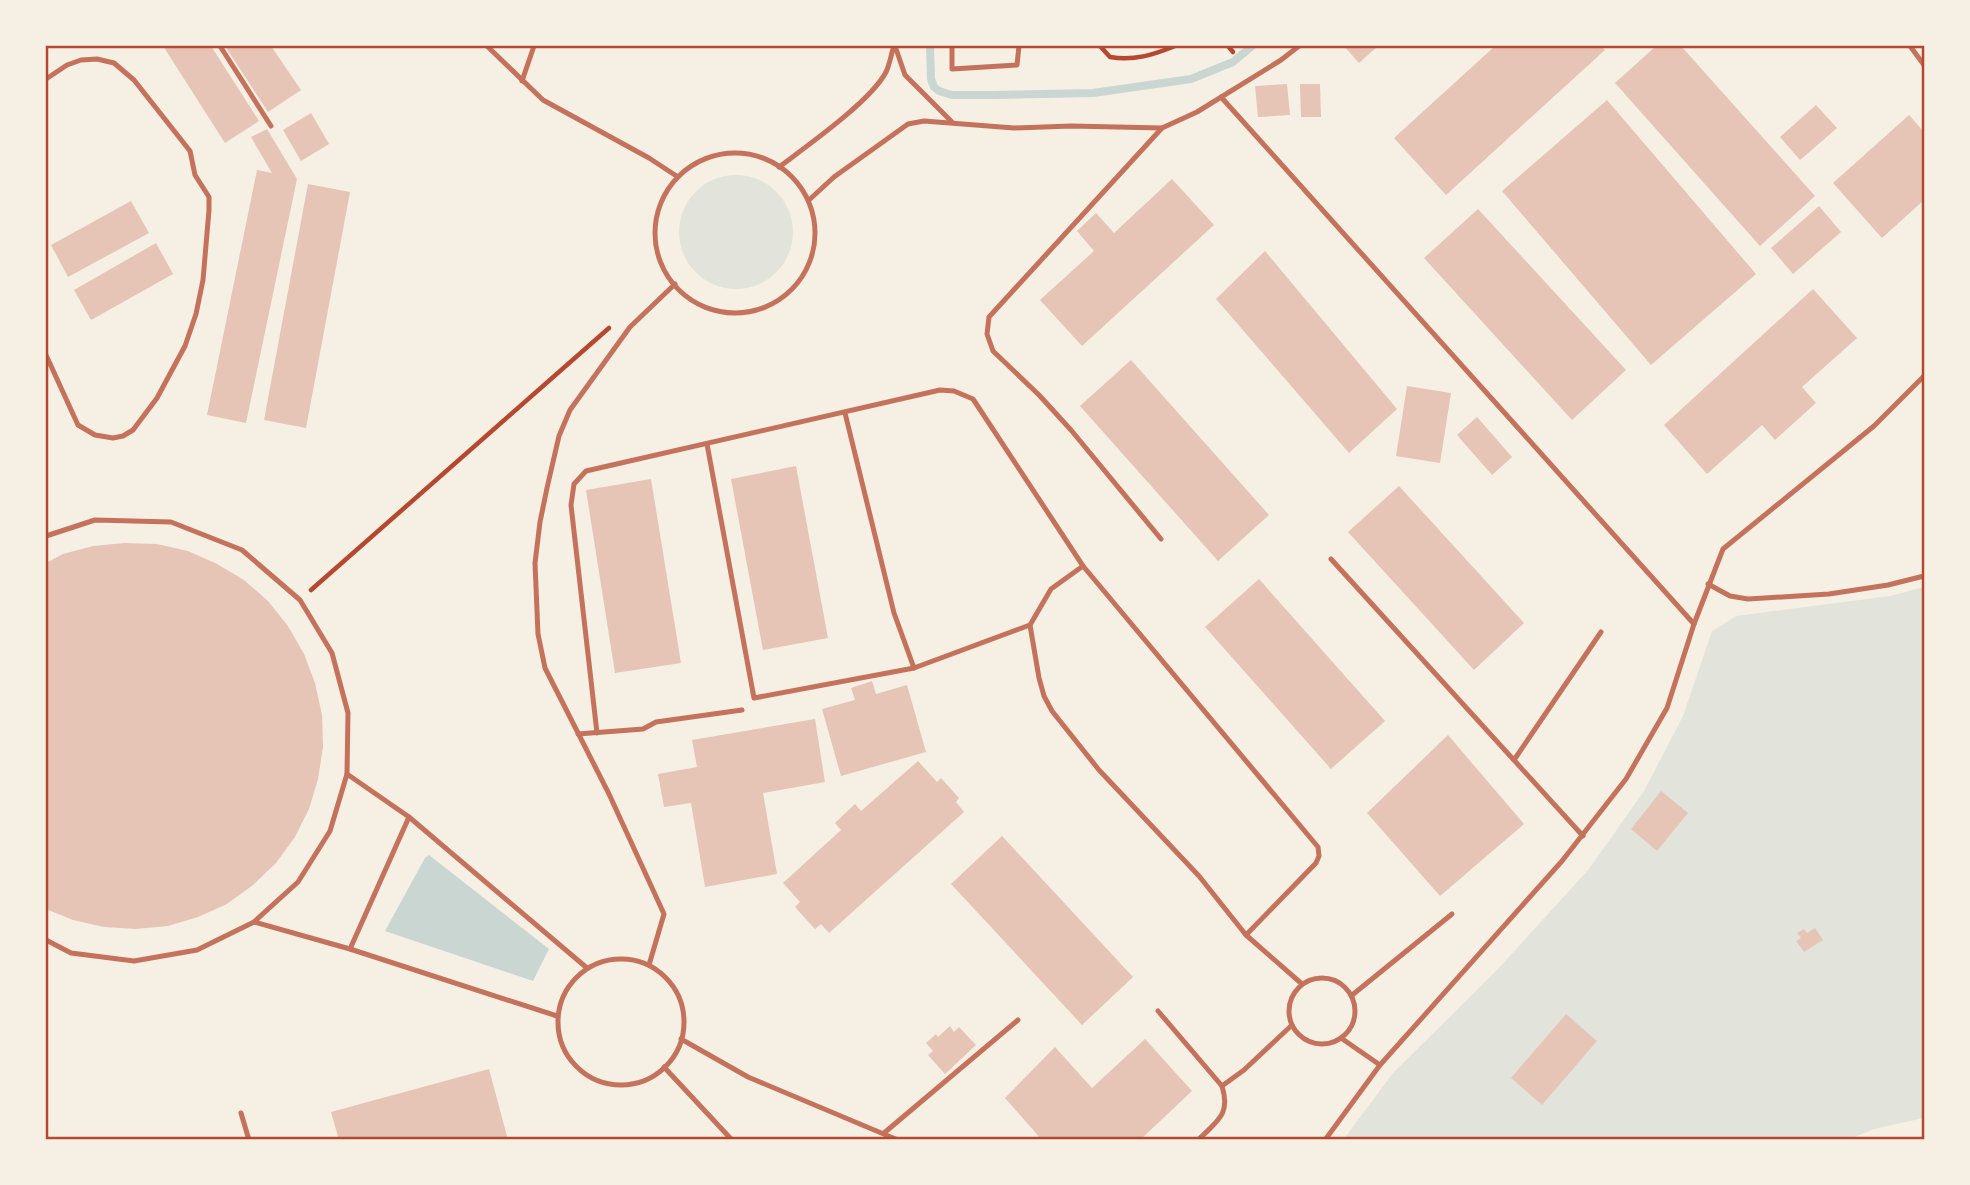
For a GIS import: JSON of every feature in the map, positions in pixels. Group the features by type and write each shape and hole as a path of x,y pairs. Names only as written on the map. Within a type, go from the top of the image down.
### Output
{"lane":[{"path":"220,46 271,126"},
{"path":"487,46 543,100 649,158 678,177"},
{"path":"522,81 534,46"},
{"path":"894,46 905,75 952,122"},
{"path":"779,166 847,113 874,87 886,72 894,46"},
{"path":"952,46 952,69 1017,65 1019,46"},
{"path":"1161,539 1063,421 993,351 987,334 989,317 1162,128 1197,112 1299,46"},
{"path":"1910,46 1924,65"},
{"path":"46,79 80,60 97,59 114,63 140,88 190,151 195,175 209,197 203,279 196,314 185,346 157,398 133,430 113,438 95,435 78,425 46,355"},
{"path":"1221,97 1694,624"},
{"path":"808,200 834,177 908,124 923,121 1014,128 1162,128"},
{"path":"738,153 761,157 791,176 808,200 816,236 813,255 803,277 792,290 763,309 741,313 722,312 691,300 674,284 660,259 656,224 660,206 678,177 704,159 738,153"},
{"path":"649,965 664,914 609,794 545,668 541,654 535,563 540,522 559,436 570,410 630,327 674,284"},
{"path":"1325,1139 1380,1065 1583,836 1626,779 1667,708 1708,584 1723,549 1874,426 1924,376"},
{"path":"597,733 571,505 574,484 586,471 940,390 954,391 973,399 1083,566 1318,847 1320,856 1316,863 1246,935"},
{"path":"845,413 894,613 914,668"},
{"path":"707,444 754,698 914,668 1030,625 1051,589 1083,566"},
{"path":"46,537 95,520 171,522 242,550 300,600 331,653 348,712 346,774 330,831 298,882 254,922 197,950 134,961 71,953 46,940"},
{"path":"1331,559 1583,836"},
{"path":"1708,584 1730,596 1748,598 1829,594 1924,576"},
{"path":"1030,625 1039,678 1052,711 1099,770 1199,876 1246,935 1302,984"},
{"path":"1514,760 1601,632"},
{"path":"578,734 643,729 656,722 742,710"},
{"path":"346,774 410,817 587,968"},
{"path":"350,949 410,817"},
{"path":"1351,996 1452,914"},
{"path":"254,922 350,949 557,1016"},
{"path":"628,959 649,965 666,978 678,996 683,1017 681,1039 664,1068 650,1078 634,1084 617,1085 600,1081 572,1062 563,1047 557,1016 567,989 587,968 607,960 628,959"},
{"path":"1324,977 1345,987 1351,996 1354,1019 1341,1038 1331,1043 1319,1044 1298,1035 1292,1025 1289,1002 1302,984 1312,978 1324,977"},
{"path":"1158,1011 1222,1086 1227,1101 1225,1113 1198,1139"},
{"path":"884,1133 1017,1020"},
{"path":"1222,1086 1244,1070 1292,1025"},
{"path":"1341,1038 1380,1065"},
{"path":"681,1039 748,1077 898,1139"},
{"path":"664,1068 733,1139"},
{"path":"241,1113 249,1139"}],"path":[{"path":"1100,46 1110,57 1125,59 1146,57 1175,46"},
{"path":"1228,46 1233,52"},
{"path":"300,600 617,321"}],"shaded area":[{"path":"736,175 758,180 776,192 788,210 793,232 788,254 776,272 758,284 736,289 714,284 696,272 684,254 679,232 684,210 696,192 714,180"},
{"path":"1924,587 1924,1118 1874,1129 1847,1140 1343,1140 1393,1073 1497,970 1589,869 1644,791 1683,716 1712,631 1736,616 1890,596"},
{"path":"429,855 549,949 533,981 385,931"}],"building":[{"path":"163,46 211,46 259,121 225,143"},
{"path":"225,46 271,46 301,90 268,112"},
{"path":"1344,46 1378,46 1359,63"},
{"path":"1495,46 1601,46 1605,50 1446,195 1394,138"},
{"path":"1656,46 1681,46 1815,196 1760,246 1615,83"},
{"path":"1287,84 1290,115 1258,117 1255,86"},
{"path":"1300,84 1320,84 1321,117 1301,117"},
{"path":"1607,100 1756,274 1651,365 1502,191"},
{"path":"1816,105 1837,128 1800,160 1780,137"},
{"path":"311,113 329,144 301,161 283,130"},
{"path":"1909,115 1924,132 1924,200 1882,238 1833,183"},
{"path":"267,129 297,179 246,423 207,415 257,170 272,173 251,137"},
{"path":"1172,179 1214,225 1082,346 1040,300 1094,251 1077,231 1096,213 1114,233"},
{"path":"308,184 350,192 306,428 264,420"},
{"path":"131,201 149,233 68,277 51,245"},
{"path":"1819,206 1841,232 1793,274 1771,248"},
{"path":"1478,209 1626,370 1572,420 1424,258"},
{"path":"156,243 173,274 91,320 74,290"},
{"path":"1265,251 1397,409 1349,453 1216,299"},
{"path":"1813,289 1857,338 1802,387 1816,403 1775,440 1762,425 1707,474 1664,425"},
{"path":"1131,360 1269,515 1218,561 1080,406"},
{"path":"1407,386 1451,393 1440,463 1396,456"},
{"path":"1477,417 1512,457 1492,475 1457,435"},
{"path":"796,466 828,638 763,650 731,479"},
{"path":"651,479 681,663 615,673 586,490"},
{"path":"1399,486 1524,623 1474,670 1348,532"},
{"path":"157,544 188,551 244,580 268,601 288,626 304,654 315,683 322,715 323,747 318,779 309,809 295,837 276,863 253,885 227,904 168,926 136,929 104,927 73,920 46,909 46,563 63,554 93,546"},
{"path":"1259,579 1385,721 1331,769 1205,627"},
{"path":"872,681 876,694 907,685 926,752 841,776 822,709 855,700 851,688"},
{"path":"815,719 825,782 763,793 777,874 705,887 691,803 664,807 658,774 697,767 692,740"},
{"path":"1448,735 1524,824 1440,896 1367,813"},
{"path":"918,761 937,782 941,778 959,798 956,802 964,812 829,933 821,924 815,929 795,907 800,902 783,883 841,830 835,823 855,804 861,811"},
{"path":"1661,791 1688,813 1657,851 1631,829"},
{"path":"1002,836 1133,977 1082,1025 951,884"},
{"path":"1815,928 1823,940 1804,952 1796,941 1801,938 1797,933 1804,929 1807,933"},
{"path":"1566,1014 1597,1041 1542,1105 1511,1078"},
{"path":"950,1026 954,1032 959,1027 976,1045 945,1074 928,1055 933,1051 926,1043"},
{"path":"1145,1039 1192,1091 1140,1140 1042,1140 1005,1098 1055,1047 1092,1088"},
{"path":"489,1069 508,1140 339,1140 331,1112"}],"waterway":[{"path":"930,46 931,79 934,87 952,95 1093,93 1191,79 1233,62 1252,46"}]}
